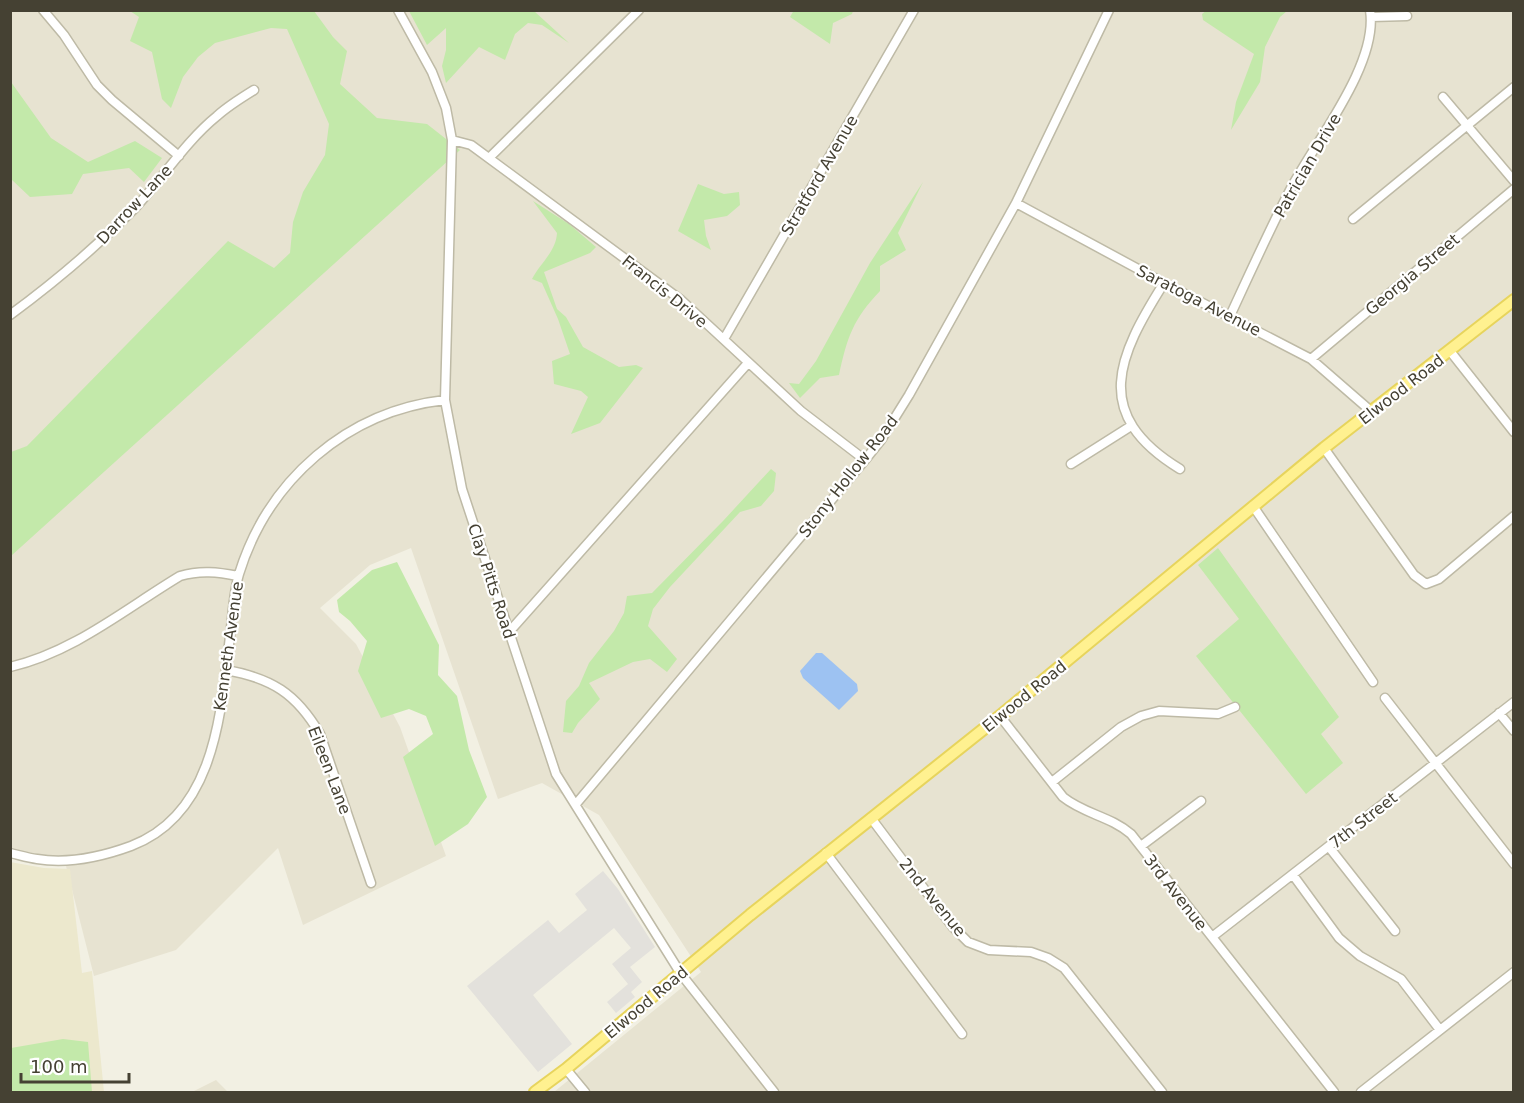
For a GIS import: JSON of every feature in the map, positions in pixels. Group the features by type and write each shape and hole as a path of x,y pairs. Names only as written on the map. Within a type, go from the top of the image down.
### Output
{"main road":[{"name":"Elwood Road","path":"535,1092 566,1069 825,853 1000,716 1324,448 1514,300"}],"street":[{"path":"43,10 64,35 97,85 179,156"},
{"name":"Clay Pitts Road","path":"398,10 432,72 446,108 452,140 445,400 462,489 556,774 681,974 774,1092"},
{"path":"489,158 639,10"},
{"name":"Stratford Avenue","path":"724,339 914,10"},
{"name":"Stony Hollow Road","path":"576,804 881,440 904,404 1016,203 1109,10"},
{"path":"1370,14 1407,16"},
{"name":"Patrician Drive","path":"1230,316 1289,191 1309,154 1333,119 1362,62 1370,14"},
{"path":"1353,219 1514,87"},
{"name":"Darrow Lane","path":"10,315 64,275 102,240 136,207 217,115 254,90"},
{"path":"1443,97 1514,181"},
{"name":"Francis Drive","path":"452,140 471,145 647,273 681,300 801,411 865,460"},
{"name":"Georgia Street","path":"1311,359 1514,189"},
{"name":"Saratoga Avenue","path":"1016,203 1311,359 1372,412"},
{"path":"1164,283 1148,309 1125,356 1120,389 1131,426 1161,458 1179,469"},
{"path":"1450,351 1514,432"},
{"path":"509,632 748,363"},
{"name":"Kenneth Avenue","path":"10,853 38,860 102,856 141,842 168,824 190,799 208,764 226,670 238,576 267,512 295,475 310,459 332,442 377,417 422,402 445,400"},
{"path":"1071,464 1131,426"},
{"path":"1324,448 1414,575 1426,584 1439,579 1514,516"},
{"path":"1253,506 1373,682"},
{"path":"10,667 42,657 83,638 180,576 209,571 238,576"},
{"name":"Eileen Lane","path":"226,670 247,674 282,689 297,701 311,718 320,734 371,883"},
{"path":"1385,698 1514,864"},
{"name":"7th Street","path":"1212,937 1514,702"},
{"path":"1052,782 1121,727 1141,716 1160,711 1218,714 1235,707"},
{"path":"1499,713 1514,731"},
{"name":"3rd Avenue","path":"1000,716 1063,796 1075,806 1120,825 1141,846 1334,1092"},
{"path":"1141,846 1201,801"},
{"name":"2nd Avenue","path":"871,818 952,926 968,942 989,950 1031,952 1048,958 1064,968 1162,1092"},
{"path":"1329,847 1395,931"},
{"path":"825,853 962,1034"},
{"path":"1293,875 1339,938 1360,956 1401,979 1440,1030"},
{"path":"1361,1092 1514,972"},
{"path":"566,1069 585,1092"}],"shaded area":[{"path":"11,11 1513,11 1513,1092 554,1092 701,972 599,815 542,783 498,799 411,548 370,565 320,608 356,644 400,727 446,856 303,925 278,848 176,950 94,976 66,866 11,858"},
{"path":"10,862 44,868 70,869 82,973 92,971 104,1092 11,1092"},
{"path":"603,871 618,889 655,947 630,967 642,982 631,992 635,997 616,1013 607,1002 628,984 612,964 631,948 614,928 533,995 572,1044 538,1072 467,986 548,920 559,933 587,910 575,894"},
{"path":"216,1080 228,1092 192,1092"}],"green space":[{"path":"794,10 853,11 852,14 833,23 830,44 790,17"},
{"path":"1207,10 1287,11 1280,17 1265,47 1260,82 1231,130 1236,102 1254,54 1203,20 1202,14"},
{"path":"130,11 314,11 333,37 347,51 340,84 377,118 427,124 460,150 11,556 11,452 27,446 228,241 274,268 290,253 293,222 303,192 325,155 329,124 287,29 271,28 215,43 198,57 183,77 171,108 162,99 152,52 130,41 139,17"},
{"path":"409,11 534,11 569,43 542,25 528,23 515,34 505,60 479,47 446,83 442,66 446,50 446,28 427,45"},
{"path":"11,82 51,138 88,162 135,141 162,158 144,182 129,168 83,174 72,194 30,197 11,179"},
{"path":"923,182 898,233 906,250 880,266 880,291 863,311 852,330 839,375 820,378 800,398 789,383 799,384 816,361 870,263"},
{"path":"698,184 724,194 739,192 740,205 727,216 704,220 711,250 678,231"},
{"path":"533,201 569,224 596,247 590,253 544,272 557,309 566,317 583,347 619,367 636,365 643,368 600,423 571,434 588,397 581,391 554,384 552,361 570,354 542,283 532,279 551,252 557,233"},
{"path":"771,469 776,473 774,491 761,506 740,512 670,587 653,609 648,626 677,659 667,672 650,659 633,662 589,683 600,699 572,733 563,732 566,701 579,686 589,663 614,631 624,613 627,596 652,593"},
{"path":"1218,548 1339,717 1321,734 1343,763 1306,794 1196,656 1239,619 1198,565"},
{"path":"397,562 439,645 438,675 457,696 469,750 487,797 468,824 435,846 403,757 433,734 426,716 409,709 381,718 358,671 367,641 339,612 337,600 372,570"},
{"path":"63,1039 88,1042 92,1092 11,1092 11,1048"}],"water":[{"path":"816,653 822,653 857,684 858,691 839,710 803,678 800,671"}]}
